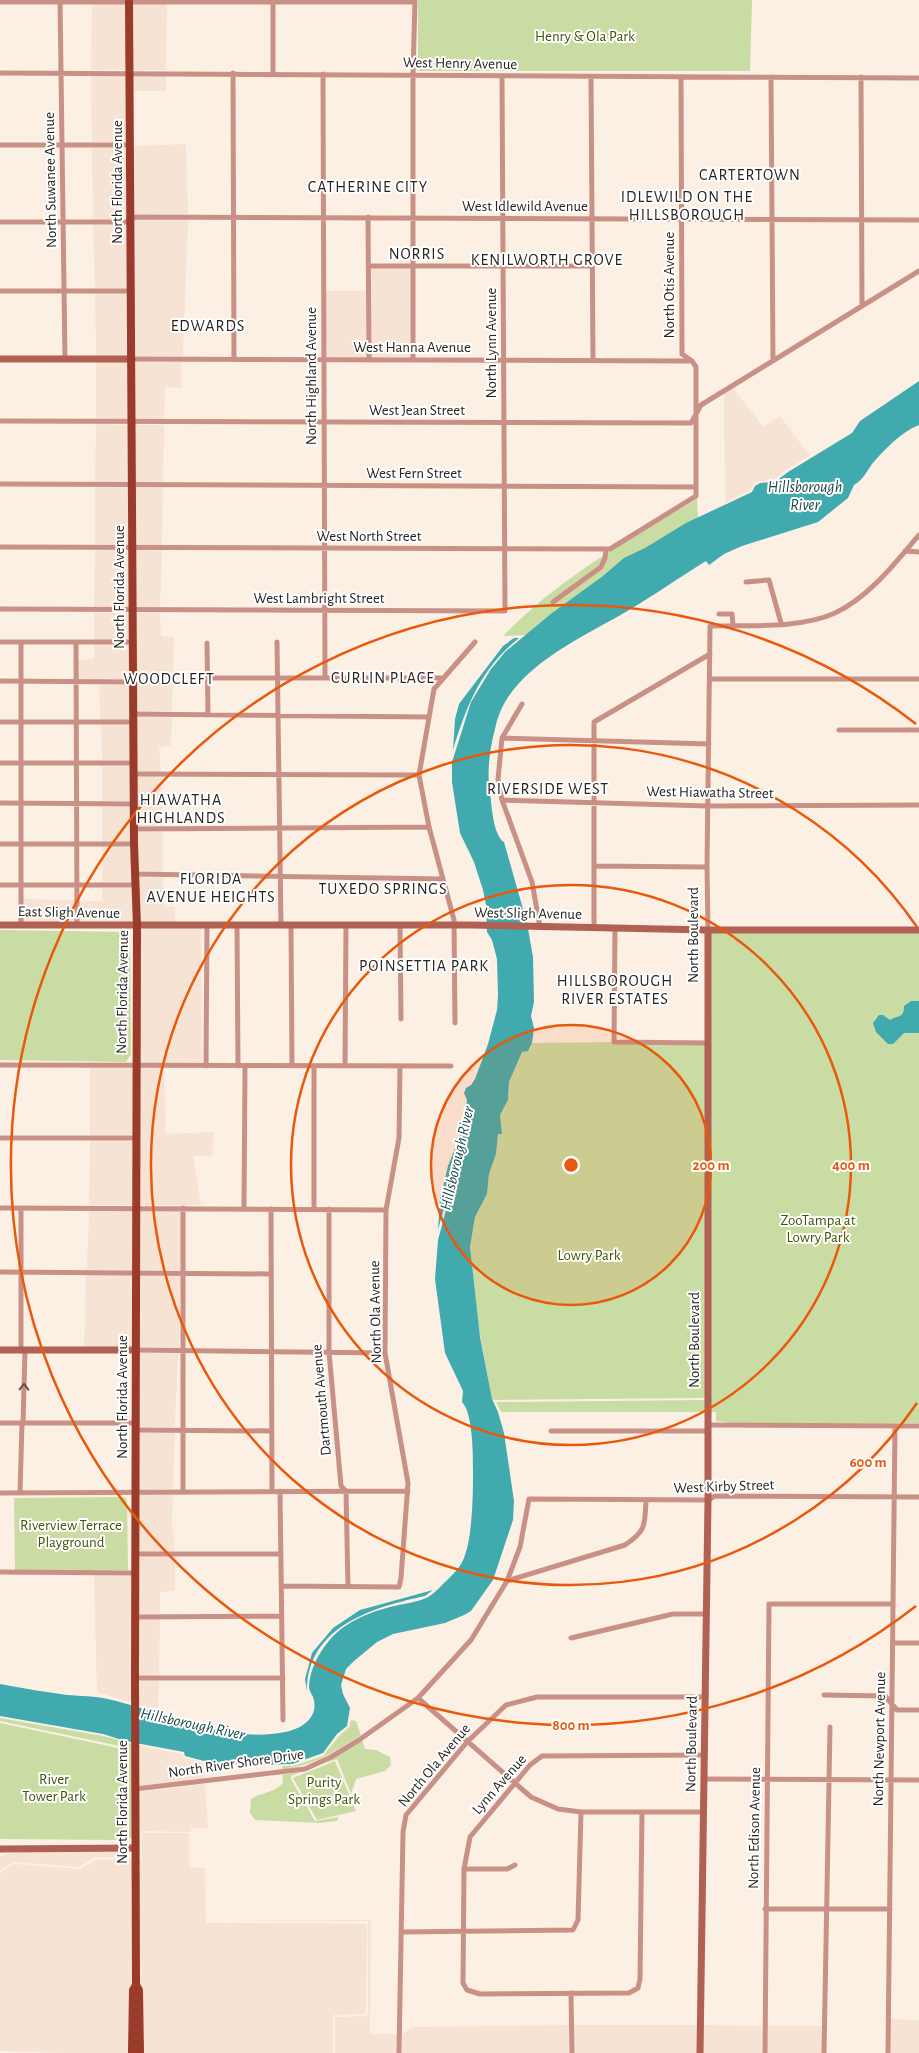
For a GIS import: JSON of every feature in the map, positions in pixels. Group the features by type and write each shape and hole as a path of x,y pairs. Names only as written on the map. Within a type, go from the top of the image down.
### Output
{"main road":[{"name":"North Florida Avenue","path":"130,1 133,718 137,926 135,1066 136,1984 133,1990 132,2053"},
{"name":"North Florida Avenue","path":"136,1984 139,1990 140,2053"}],"street":[{"name":"North Suwanee Avenue","path":"60,1 65,359"},
{"path":"273,1 274,73"},
{"path":"0,2 415,1 413,75 413,360"},
{"name":"West Henry Avenue","path":"0,73 919,78"},
{"path":"233,73 234,359"},
{"name":"North Highland Avenue","path":"323,74 325,678"},
{"name":"North Lynn Avenue","path":"502,76 505,611"},
{"path":"591,77 593,360"},
{"name":"North Otis Avenue","path":"681,77 682,354 692,361 696,367 696,487"},
{"path":"771,77 773,361"},
{"path":"861,77 862,306"},
{"path":"0,145 130,145"},
{"name":"West Idlewild Avenue","path":"0,222 126,222 136,216 919,220"},
{"path":"368,217 368,360"},
{"path":"369,266 592,266"},
{"path":"696,414 702,405 919,271"},
{"path":"0,291 132,291"},
{"path":"0,359 132,359"},
{"name":"West Hanna Avenue","path":"132,359 692,361"},
{"name":"West Jean Street","path":"0,421 691,424 696,414"},
{"name":"West Fern Street","path":"0,484 696,487"},
{"path":"553,602 601,567 606,550 626,541 696,496 696,487"},
{"path":"719,614 732,614 733,623 781,624 805,621 835,613 857,600 919,535"},
{"name":"West North Street","path":"0,547 606,550"},
{"path":"905,551 919,552"},
{"path":"746,582 769,580 781,624"},
{"name":"West Lambright Street","path":"0,609 505,611"},
{"name":"North Boulevard","path":"700,2053 708,1500 707,867 710,626 733,623"},
{"path":"0,642 134,642"},
{"path":"21,642 21,925"},
{"path":"76,642 77,926"},
{"path":"277,642 281,926"},
{"path":"455,1023 455,926 419,775 434,689 441,678 475,642"},
{"path":"207,643 208,714"},
{"path":"594,928 594,722 710,654"},
{"path":"208,678 441,678"},
{"path":"710,679 919,679"},
{"path":"0,682 134,682"},
{"path":"522,704 502,738 498,779 502,800 532,882 539,926"},
{"path":"0,722 76,722 208,714 429,717"},
{"path":"840,730 919,730"},
{"path":"502,738 709,744"},
{"path":"0,763 134,763"},
{"path":"134,774 419,775"},
{"name":"West Hiawatha Street","path":"502,800 708,806 919,806"},
{"path":"0,803 134,804"},
{"path":"134,829 430,827"},
{"path":"0,844 134,844"},
{"path":"594,866 707,867"},
{"path":"135,874 443,879"},
{"path":"0,885 136,885"},
{"name":"East Sligh Avenue","path":"0,925 137,926"},
{"path":"345,1066 346,925"},
{"path":"400,925 401,1020"},
{"name":"West Sligh Avenue","path":"137,926 471,925 708,930 919,930"},
{"path":"206,926 206,1066"},
{"path":"237,926 242,1066 244,1208"},
{"path":"291,926 292,1066"},
{"path":"615,928 614,1042 708,1043"},
{"path":"0,1065 451,1066"},
{"path":"314,1066 314,1209"},
{"name":"North Ola Avenue","path":"348,1586 399,1586 402,1578 408,1491 386,1353 386,1210 399,1138 400,1066"},
{"path":"0,1138 135,1138"},
{"path":"0,1208 386,1210"},
{"path":"20,1493 23,1423 21,1208"},
{"path":"183,1208 183,1492"},
{"path":"271,1209 272,1491"},
{"name":"Dartmouth Avenue","path":"328,1209 329,1352 341,1486 346,1491 348,1586"},
{"path":"0,1272 271,1274"},
{"path":"0,1350 386,1353"},
{"path":"0,1423 183,1430 272,1431"},
{"name":"North Newport Avenue","path":"888,2053 895,1426"},
{"path":"551,1431 919,1426"},
{"path":"280,1491 283,1720"},
{"path":"0,1493 408,1491"},
{"name":"West Kirby Street","path":"530,1499 708,1500 715,1496 919,1497"},
{"name":"North River Shore Drive","path":"135,1789 305,1769 345,1748 418,1698 471,1640 508,1581 520,1547 530,1499"},
{"path":"508,1581 625,1545 639,1536 646,1520 646,1500"},
{"path":"135,1554 282,1554"},
{"path":"0,1572 135,1573"},
{"path":"282,1586 348,1586"},
{"name":"North Edison Avenue","path":"764,2053 769,1604 894,1604"},
{"path":"571,1638 673,1614 707,1614"},
{"path":"135,1617 282,1616"},
{"path":"893,1643 919,1644"},
{"path":"135,1678 283,1678"},
{"path":"824,1695 885,1696 897,1710 919,1710"},
{"name":"North Ola Avenue","path":"399,2053 403,1832 406,1815 468,1742 506,1704 537,1697 706,1697"},
{"path":"418,1698 531,1796 558,1809 581,1812 704,1812"},
{"path":"824,2053 830,1727"},
{"name":"Lynn Avenue","path":"571,1993 480,1994 467,1990 463,1983 464,1869 470,1837 530,1765 542,1756 705,1755"},
{"path":"705,1779 919,1780"},
{"path":"402,1932 573,1930 578,1920 581,1812"},
{"path":"572,2053 571,1993 629,1993 638,1988 640,1979 642,1812"},
{"path":"0,1849 136,1848"},
{"path":"464,1869 507,1869 515,1865"},
{"path":"765,1909 890,1909"}],"shaded area":[{"path":"92,4 127,4 128,70 91,70"},
{"path":"132,4 167,4 166,70 132,70"},
{"path":"91,76 128,76 128,142 92,142"},
{"path":"132,76 166,76 166,91 132,91"},
{"path":"186,144 188,214 133,214 133,146"},
{"path":"92,148 128,148 128,219 93,219"},
{"path":"133,219 188,219 183,356 134,356"},
{"path":"128,224 129,288 95,288 93,225"},
{"path":"371,268 411,268 410,357 371,357"},
{"path":"326,291 366,291 366,357 326,357"},
{"path":"95,293 129,293 129,356 96,356"},
{"path":"96,361 129,361 130,419 96,419"},
{"path":"134,361 181,362 181,388 165,387 164,419 135,419"},
{"path":"733,388 763,427 780,416 810,456 787,469 774,480 759,481 754,484 751,490 725,503 724,394"},
{"path":"96,424 130,425 130,482 95,482"},
{"path":"135,425 164,425 163,482 135,482"},
{"path":"95,487 130,487 130,545 95,544"},
{"path":"135,487 163,487 162,545 135,545"},
{"path":"95,550 130,550 131,607 94,607"},
{"path":"135,550 162,550 160,607 136,607"},
{"path":"94,613 131,613 131,640 94,640"},
{"path":"136,613 160,613 161,636 174,637 172,711 136,711"},
{"path":"94,645 131,645 131,680 78,679 78,660 95,659"},
{"path":"99,685 131,685 131,720 100,720"},
{"path":"136,716 172,717 171,745 159,748 161,772 136,772"},
{"path":"101,725 131,725 131,760 102,760"},
{"path":"102,766 131,766 132,801 102,801"},
{"path":"136,777 162,777 162,826 136,826"},
{"path":"102,807 132,807 132,842 102,842"},
{"path":"136,832 163,832 163,872 138,871"},
{"path":"102,847 132,847 133,882 102,882"},
{"path":"138,877 163,877 164,907 175,907 175,923 139,924"},
{"path":"102,888 134,888 134,924 79,923 79,901 102,901"},
{"path":"23,899 75,900 75,923 23,923"},
{"path":"201,928 202,1063 138,1063 139,929"},
{"path":"90,1068 133,1068 133,1135 90,1135"},
{"path":"138,1068 164,1068 166,1134 214,1132 212,1156 193,1156 201,1205 138,1205"},
{"path":"90,1141 133,1141 133,1205 89,1205"},
{"path":"89,1210 133,1211 133,1270 87,1270"},
{"path":"138,1211 181,1211 181,1270 138,1270"},
{"path":"86,1275 133,1275 133,1347 84,1348"},
{"path":"138,1275 181,1276 179,1348 138,1347"},
{"path":"138,1353 178,1353 175,1427 138,1427"},
{"path":"138,1433 175,1433 173,1489 138,1490"},
{"path":"138,1495 173,1495 172,1523 175,1551 138,1552"},
{"path":"137,1557 175,1557 175,1591 160,1592 160,1614 137,1614"},
{"path":"94,1575 133,1576 133,1703 97,1692"},
{"path":"137,1619 160,1619 159,1675 137,1675"},
{"path":"137,1681 159,1681 158,1710 138,1705"},
{"path":"138,1745 182,1754 184,1758 204,1763 205,1779 138,1786"},
{"path":"205,1784 208,1828 191,1828 191,1832 141,1831 139,1857 138,1792"},
{"path":"142,1833 189,1833 189,1867 205,1868 206,1923 367,1924 366,2014 333,2015 333,2053 58,2053 0,2051 0,1873 14,1864 80,1869 96,1860 142,1859"},
{"path":"23,1851 128,1851 128,1857 95,1857 79,1867 13,1862 0,1870 0,1856"},
{"path":"371,1920 370,2034 397,2034 397,2053 335,2053 335,2017 366,2016 368,2014 368,1921 225,1921"},
{"path":"891,2019 919,2020 919,2053 891,2053"},
{"path":"569,2025 569,2053 402,2053 402,2034 414,2027"},
{"path":"574,2025 699,2025 698,2053 574,2053"},
{"path":"703,2025 761,2026 762,2053 703,2053"},
{"path":"766,2026 822,2026 822,2053 767,2053"}],"green space":[{"name":"Henry & Ola Park","path":"418,0 752,0 750,71 418,71"},
{"path":"697,499 698,520 527,635 503,636 547,596 595,561"},
{"path":"0,930 128,932 130,935 131,1054 126,1062 0,1060"},
{"name":"ZooTampa at Lowry Park","path":"710,933 919,933 919,1423 732,1423 716,1421 716,1412 710,1412"},
{"name":"Lowry Park","path":"706,1041 705,1398 492,1400 475,1307 470,1247 475,1217 487,1194 489,1174 496,1154 498,1133 502,1134 500,1115 508,1100 509,1082 522,1052 528,1051 532,1043"},
{"path":"705,1400 706,1412 501,1412 496,1402"},
{"name":"Riverview Terrace Playground","path":"124,1497 127,1499 128,1570 15,1571 14,1498"},
{"path":"0,1718 103,1736 133,1744 133,1838 129,1838 129,1748 0,1721"},
{"path":"351,1720 356,1721 361,1735 314,1761 282,1770 282,1766 293,1766 323,1756 349,1727"},
{"name":"River Tower Park","path":"0,1723 128,1750 126,1840 0,1839"},
{"path":"362,1740 365,1749 376,1750 390,1757 391,1765 385,1771 356,1779 351,1794 337,1759 322,1764"},
{"name":"Purity Springs Park","path":"335,1761 356,1811 317,1820 293,1778"},
{"path":"301,1772 291,1776 291,1779 315,1821 339,1817 337,1821 320,1823 255,1820 250,1813 251,1799 272,1791 283,1783 282,1775"}],"water":[{"name":"Hillsborough River","path":"919,381 919,425 900,436 888,447 854,485 848,498 818,522 742,546 724,554 709,565 706,561 639,604 574,641 537,666 521,681 508,697 498,718 493,737 489,772 492,813 497,833 504,842 527,923 533,957 534,1002 531,1016 534,1028 532,1043 528,1051 522,1052 509,1082 508,1100 500,1115 502,1134 498,1134 496,1154 489,1174 487,1194 475,1217 470,1247 480,1337 492,1399 504,1433 514,1501 513,1520 493,1580 471,1611 445,1623 393,1634 377,1642 354,1661 346,1669 341,1685 350,1708 347,1726 337,1734 323,1753 292,1764 212,1763 185,1756 184,1752 125,1741 103,1734 0,1716 0,1684 67,1695 108,1699 195,1725 240,1734 263,1735 298,1728 312,1716 315,1704 309,1688 311,1674 321,1652 334,1635 348,1624 381,1609 429,1597 459,1567 464,1559 470,1535 473,1481 472,1435 466,1407 462,1402 463,1391 445,1353 435,1279 438,1240 459,1161 467,1100 464,1093 466,1088 475,1079 488,1044 497,1010 498,995 497,959 492,940 487,932 486,905 483,890 474,862 460,833 452,782 452,762 471,702 491,669 505,652 624,558 645,548 686,523 752,492 755,486 760,483 775,482 852,433 860,421"},
{"path":"514,638 519,638 495,662 477,688 464,717 453,750 455,719 459,704 503,646"},
{"path":"911,1001 919,1001 919,1033 904,1033 893,1044 888,1044 876,1032 873,1023 879,1015 883,1015 890,1020 900,1016 903,1013 904,1006"},
{"name":"Hillsborough River","path":"461,1133 457,1161 438,1230 440,1199 448,1166"},
{"path":"433,1590 425,1596 385,1606 365,1614 347,1623 331,1635 318,1650 310,1669 307,1691 305,1679 312,1653 333,1628 360,1610"}],"district":[{"name":"CARTERTOWN","path":"750,174"},
{"name":"CATHERINE CITY","path":"368,186"},
{"name":"IDLEWILD ON THE HILLSBOROUGH","path":"687,205"},
{"name":"NORRIS","path":"417,253"},
{"name":"KENILWORTH GROVE","path":"547,259"},
{"name":"EDWARDS","path":"208,325"},
{"name":"CURLIN PLACE","path":"383,677"},
{"name":"WOODCLEFT","path":"169,678"},
{"name":"RIVERSIDE WEST","path":"548,788"},
{"name":"HIAWATHA HIGHLANDS","path":"181,808"},
{"name":"FLORIDA AVENUE HEIGHTS","path":"211,887"},
{"name":"TUXEDO SPRINGS","path":"383,888"},
{"name":"POINSETTIA PARK","path":"424,965"},
{"name":"HILLSBOROUGH RIVER ESTATES","path":"615,989"}]}
